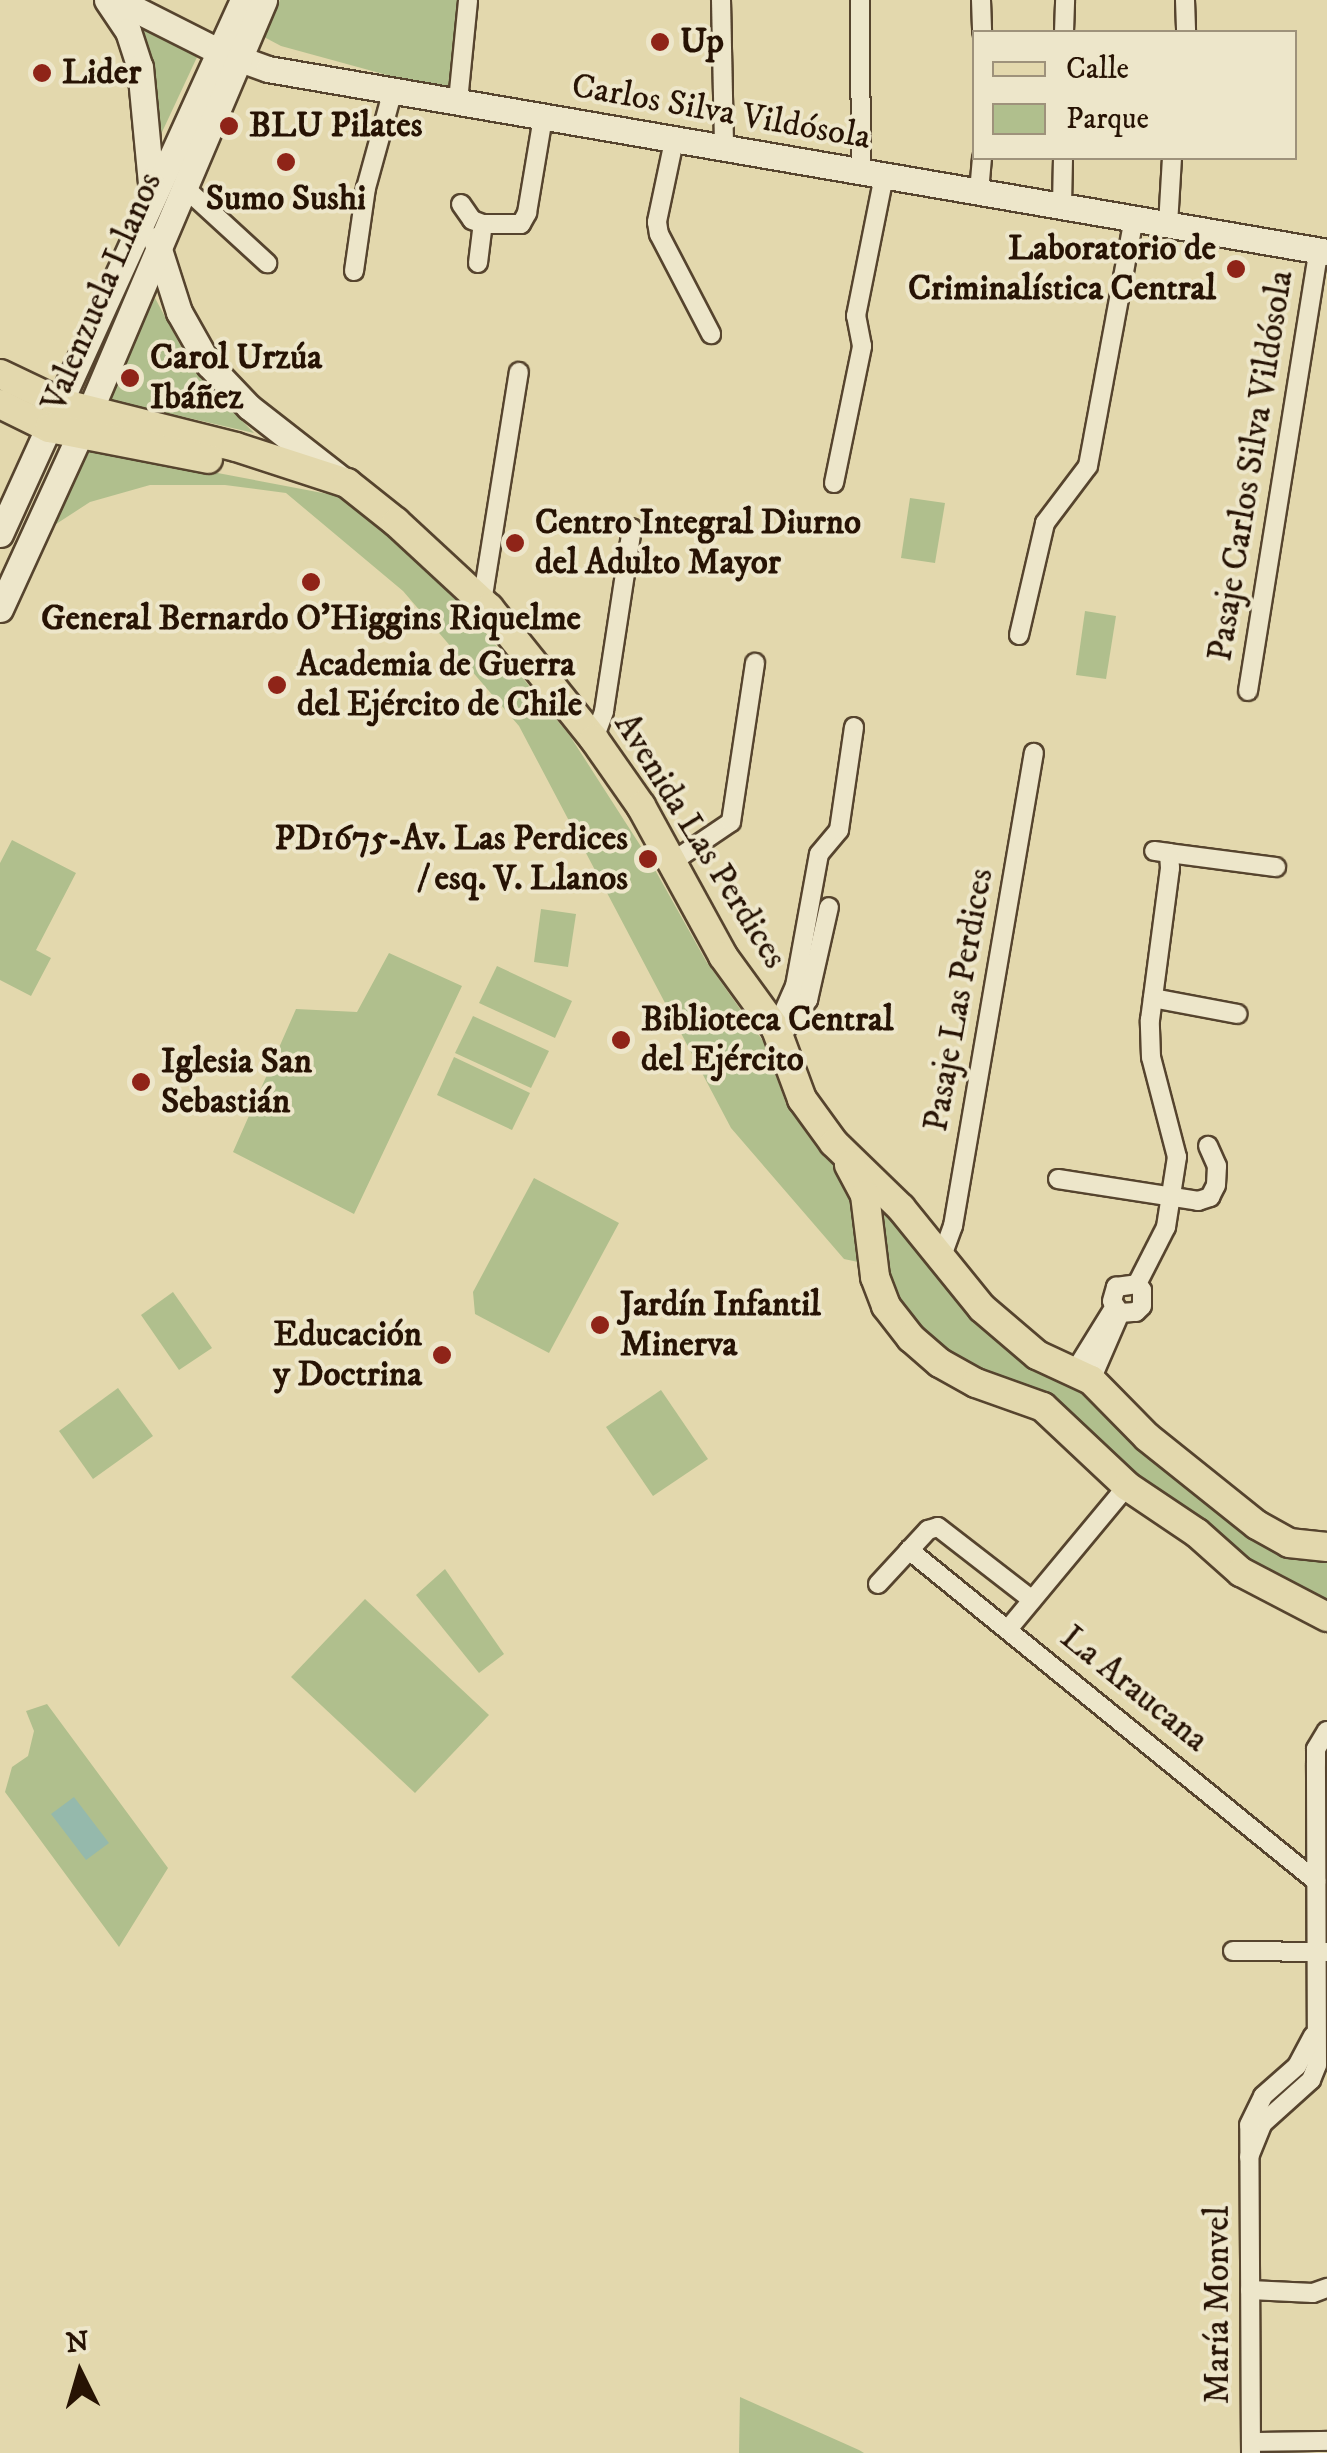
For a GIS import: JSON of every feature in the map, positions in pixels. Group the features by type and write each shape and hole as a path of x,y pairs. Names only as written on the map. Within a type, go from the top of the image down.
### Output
{"main road":[{"path":"0,374 55,416"},
{"path":"0,404 246,450 348,484"},
{"name":"Avenida Las Perdices","path":"348,484 482,602 594,739 641,806 722,956 778,1034 802,1099 834,1144 901,1208 982,1308 1016,1340 1083,1375 1148,1437 1257,1525 1289,1543 1327,1547"},
{"path":"834,1144 860,1181 880,1292 911,1338 940,1363 976,1383 1044,1407 1128,1486 1196,1533 1255,1582 1327,1617"},
{"path":"868,1216 873,1207 901,1208"}],"street":[{"path":"107,0 128,30 140,67 152,200"},
{"name":"Carlos Silva Vildósola","path":"117,0 229,56 458,102 1323,251"},
{"name":"Valenzuela Llanos","path":"0,609 85,422 184,187 229,56 243,0"},
{"name":"Valenzuela Llanos","path":"0,534 152,200 229,56 264,0"},
{"path":"458,102 468,0"},
{"path":"721,0 724,148"},
{"path":"834,483 862,346 856,316 873,174 860,0"},
{"path":"981,0 982,30"},
{"path":"1064,30 1065,0"},
{"path":"1186,0 1186,30"},
{"path":"354,271 366,188 393,90"},
{"path":"461,204 472,220 483,224 513,227 526,219 543,117"},
{"path":"674,140 657,222 659,234 711,334"},
{"path":"979,192 982,160"},
{"path":"1062,206 1063,160"},
{"path":"1168,225 1172,160"},
{"path":"184,187 268,263"},
{"name":"Avenida Las Perdices","path":"152,200 157,247 187,329 209,364 248,408 348,484"},
{"path":"1020,635 1045,524 1088,466 1134,219"},
{"path":"478,262 483,224"},
{"name":"Pasaje Carlos Silva Vildósola","path":"1248,691 1323,251"},
{"path":"482,602 519,372"},
{"path":"594,739 604,711 632,528"},
{"path":"672,862 731,822 756,663"},
{"path":"778,1034 796,986 819,854 839,830 854,726"},
{"name":"Pasaje Las Perdices","path":"942,1256 953,1226 1034,753"},
{"path":"1083,1375 1117,1310 1136,1312 1142,1306 1142,1290 1137,1284 1166,1228 1174,1200 1176,1157 1151,1057 1162,852 1276,867"},
{"path":"778,1034 808,1000 829,907"},
{"path":"1153,998 1238,1014"},
{"path":"1058,1179 1174,1200 1210,1197 1216,1185 1217,1166 1208,1146"},
{"path":"1009,1628 1128,1486"},
{"name":"La Araucana","path":"878,1584 928,1530 944,1528 1032,1600"},
{"name":"La Araucana","path":"909,1550 1316,1881"},
{"name":"María Monvel","path":"1250,2157 1262,2124 1319,2082 1317,2026 1322,1952 1316,1881 1316,1749 1327,1731"},
{"name":"María Monvel","path":"1319,1786 1327,1763"},
{"path":"1232,1950 1322,1952"},
{"name":"María Monvel","path":"1251,2448 1249,2125 1258,2104 1297,2066 1317,2026"},
{"path":"1250,2290 1313,2292 1327,2288"},
{"path":"1251,2448 1327,2441"}],"green space":[{"path":"280,0 457,0 449,92 281,46 264,37"},
{"path":"132,24 198,55 156,145"},
{"path":"155,298 194,371 254,433 106,399"},
{"path":"91,449 349,498 468,611 570,736 649,859 706,961 765,1044 786,1104 816,1147 849,1179 859,1222 858,1262 844,1259 731,1128 519,726 403,591 286,493 225,485 150,485 90,502 50,528 82,453"},
{"path":"910,498 945,503 935,563 901,558"},
{"path":"1085,611 1116,616 1106,679 1076,675"},
{"path":"12,840 76,873 36,950 51,958 31,996 0,980 0,863"},
{"path":"541,909 576,914 568,967 534,962"},
{"path":"389,953 462,986 354,1214 233,1152 296,1009 357,1012"},
{"path":"497,966 572,1001 555,1038 479,1003"},
{"path":"473,1016 549,1051 531,1088 455,1053"},
{"path":"454,1057 530,1093 512,1130 437,1095"},
{"path":"534,1178 619,1223 549,1353 475,1314 473,1292"},
{"path":"864,1191 1143,1444 1327,1551 1327,1612 1251,1577 1092,1448 977,1381 888,1300"},
{"path":"173,1292 212,1348 179,1370 141,1315"},
{"path":"118,1388 153,1436 93,1479 59,1431"},
{"path":"661,1390 708,1459 653,1496 606,1427"},
{"path":"445,1569 504,1654 479,1673 416,1595"},
{"path":"365,1599 489,1715 415,1793 291,1677"},
{"path":"47,1704 168,1868 119,1947 5,1792 12,1767 28,1756 34,1731 26,1711"},
{"path":"740,2397 859,2450 864,2453 739,2453"}],"water":[{"path":"74,1797 109,1843 86,1860 51,1814"}],"place":[{"name":"Up","path":"660,42"},
{"name":"Lider","path":"42,73"},
{"name":"BLU Pilates","path":"229,126"},
{"name":"Sumo Sushi","path":"286,162"},
{"name":"Laboratorio de Criminalística Central","path":"1236,269"},
{"name":"Carol Urzúa Ibáñez","path":"130,378"},
{"name":"Centro Integral Diurno del Adulto Mayor","path":"515,543"},
{"name":"General Bernardo O’Higgins Riquelme","path":"311,582"},
{"name":"Academia de Guerra del Ejército de Chile","path":"277,685"},
{"name":"PD1675-Av. Las Perdices / esq. V. Llanos","path":"648,859"},
{"name":"Biblioteca Central del Ejército","path":"621,1040"},
{"name":"Iglesia San Sebastián","path":"141,1082"},
{"name":"Jardín Infantil Minerva","path":"600,1325"},
{"name":"Educación y Doctrina","path":"442,1355"}]}
